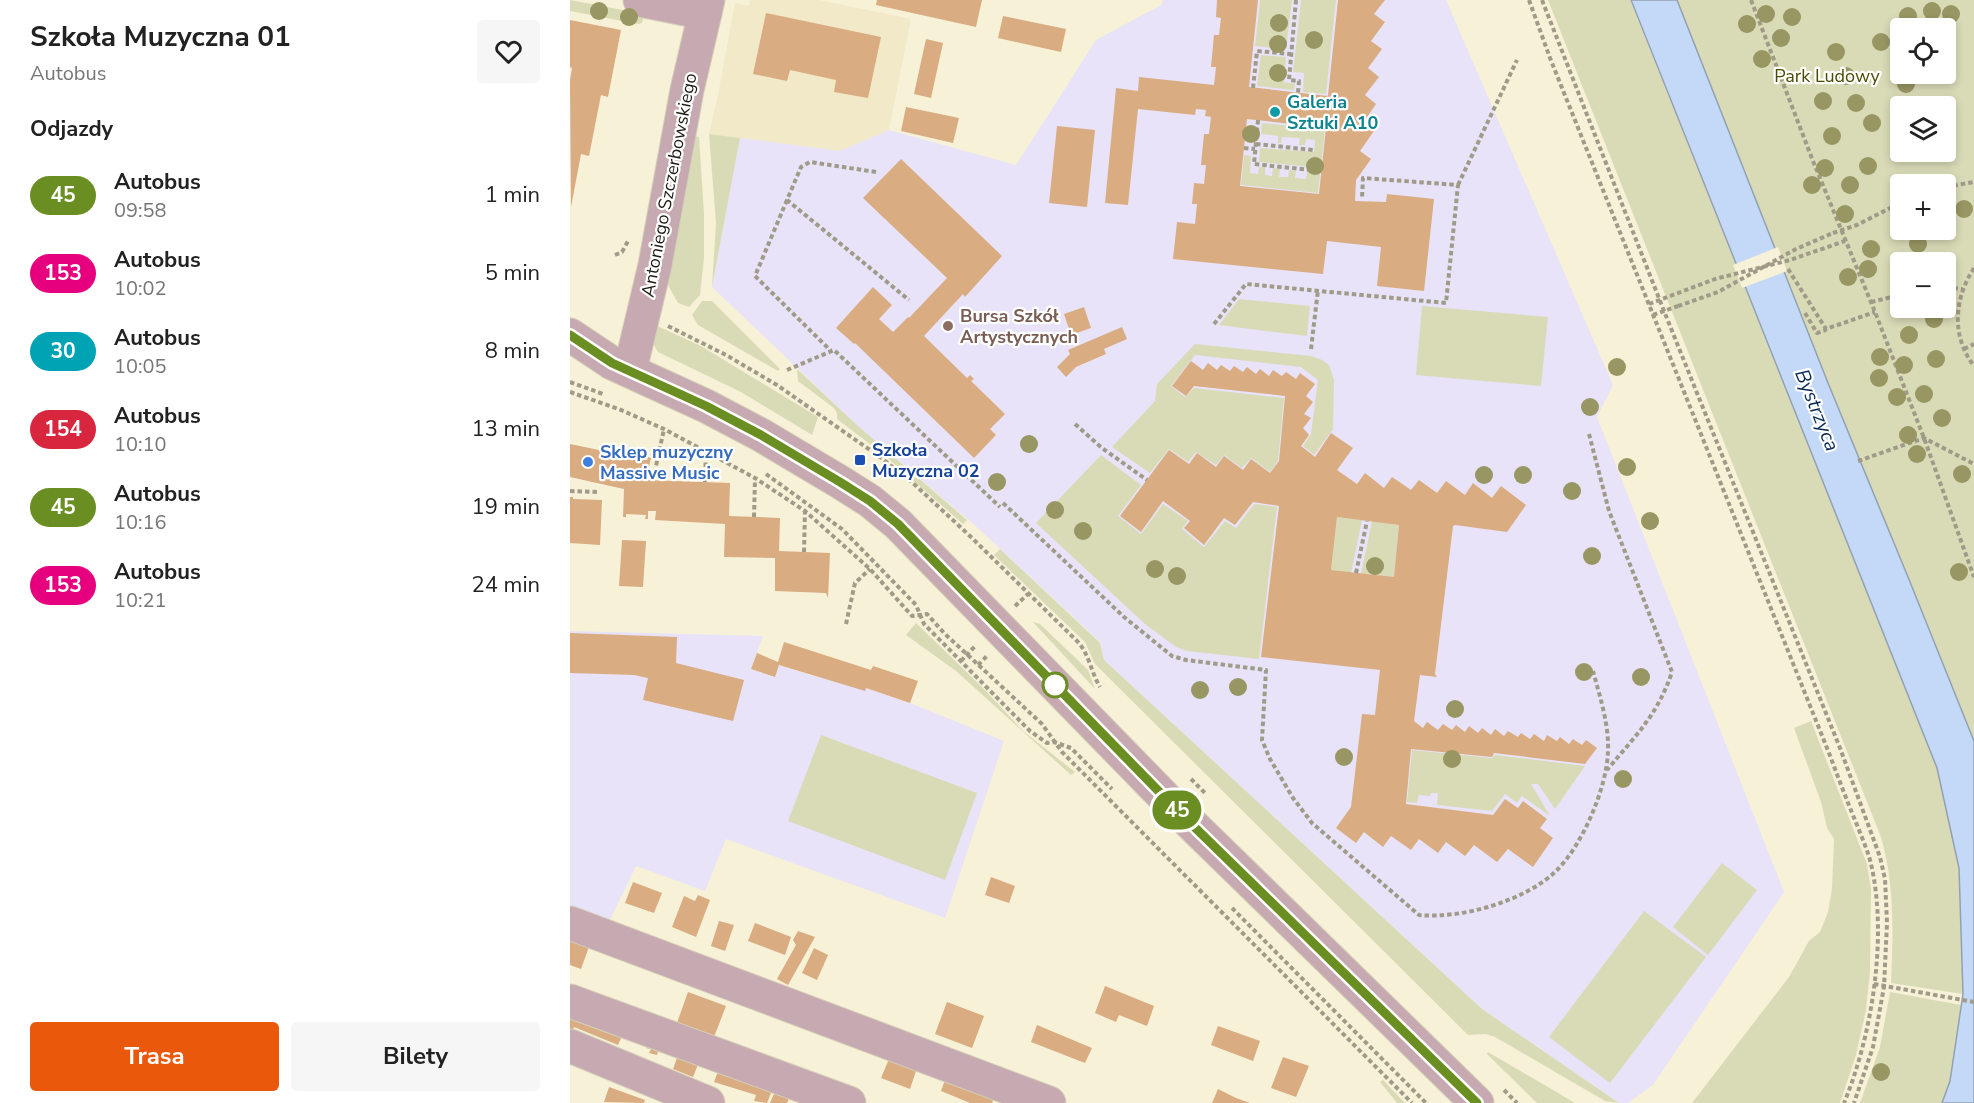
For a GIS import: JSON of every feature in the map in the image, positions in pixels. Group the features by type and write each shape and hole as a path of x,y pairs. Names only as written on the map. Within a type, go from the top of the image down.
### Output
{"street":[{"path":"639,0 706,6"},
{"name":"Antoniego Szczerbowskiego","path":"616,376 655,265 687,90 706,6"},
{"path":"570,335 616,376"},
{"path":"570,358 706,406 761,435 870,501 898,524 1176,809 1477,1103"},
{"path":"570,923 1049,1103"},
{"path":"570,1001 849,1103"},
{"path":"570,1046 708,1103"}],"path":[{"path":"1296,0 1288,80 1299,81 1298,93"},
{"path":"1529,0 1550,58 1829,753 1870,861 1877,903 1874,984 1863,1047 1844,1103"},
{"path":"1542,0 1840,748 1880,856 1885,879 1887,923 1884,987 1873,1047 1854,1103"},
{"path":"1751,0 1924,438 1974,577"},
{"path":"1253,88 1257,51 1291,54"},
{"path":"1214,324 1246,284 1446,303 1458,185 1517,60"},
{"path":"1258,120 1254,164 1311,170"},
{"path":"1244,148 1313,150"},
{"path":"831,351 755,276 801,167 810,162 876,172"},
{"path":"1362,198 1364,178 1458,185"},
{"path":"1956,185 1974,182"},
{"path":"787,200 909,300"},
{"path":"1653,315 1718,292 1796,249 1857,225 1890,208"},
{"path":"1649,304 1715,279 1791,260 1845,241"},
{"path":"1974,268 1962,289 1958,318 1958,329 1964,349 1974,366"},
{"path":"1788,269 1826,329"},
{"path":"1956,288 1962,289"},
{"path":"1311,349 1318,290"},
{"path":"1871,302 1890,297"},
{"path":"1805,313 1817,333 1875,312"},
{"path":"1964,349 1974,344"},
{"path":"787,370 834,350 1001,505 1125,617 1172,656 1186,660 1266,670 1262,740 1270,759 1293,798 1312,823 1419,915 1461,912 1495,904 1519,895 1554,873 1572,850 1589,820 1606,770 1609,740 1604,710 1593,671"},
{"path":"570,382 616,376"},
{"path":"570,392 621,410 664,429 755,478 804,511 870,569 912,616 927,614 944,633 1042,724 1054,742 1412,1103"},
{"path":"1075,424 1102,448 1147,480"},
{"path":"653,480 664,429"},
{"path":"1589,434 1609,511 1672,672 1664,696 1649,721 1606,770"},
{"path":"1858,461 1924,438 1974,464"},
{"path":"705,482 706,451"},
{"path":"757,469 842,529 912,600 924,624 1030,731 1047,743 1054,742 1071,748 1118,794"},
{"path":"754,517 755,478"},
{"path":"570,491 597,492"},
{"path":"804,511 804,552"},
{"path":"1356,573 1367,521"},
{"path":"846,624 855,583 870,569"},
{"path":"1224,900 1426,1103"},
{"path":"1874,984 1974,1002"}],"shaded area":[{"path":"750,0 819,0 911,19 889,130 840,151 709,134 735,3 749,6"},
{"path":"1163,0 1446,0 1613,385 1597,417 1784,892 1653,1085 1628,1103 1619,1103 1482,1009 1104,660 1100,642 979,529 858,426 712,287 740,138 840,151 889,130 1016,165 1096,40 1161,5"},
{"path":"570,631 763,636 751,669 774,677 779,665 866,688 1004,741 945,918 726,839 705,891 636,866 606,928 570,915"}],"green space":[{"path":"570,0 644,14 642,23 570,11"},
{"path":"1260,0 1292,0 1286,49 1255,46"},
{"path":"1301,0 1336,0 1326,94 1303,92 1304,73 1293,72"},
{"path":"1548,0 1630,0 1937,768 1959,868 1963,994 1891,983 1891,892 1881,837"},
{"name":"Park Ludowy","path":"1677,0 1974,0 1974,741 1828,383"},
{"path":"1261,55 1286,57 1284,82 1295,84 1294,90 1257,86"},
{"path":"1262,123 1325,129 1318,193 1241,185 1244,155 1251,156 1250,173 1258,174 1259,167 1265,167 1265,175 1272,176 1273,168 1280,169 1279,177 1288,177 1289,170 1296,171 1295,178 1306,179 1307,172 1312,172 1312,167 1259,162 1260,148 1314,152 1315,140 1306,139 1305,145 1299,145 1300,138 1282,137 1281,143 1278,143 1278,136 1261,134"},
{"path":"709,134 740,138 712,287 716,223"},
{"path":"692,136 699,137 704,214 704,258 700,295 689,307 678,303 667,278"},
{"path":"1239,299 1310,306 1307,336 1219,325"},
{"path":"702,301 712,301 780,369 778,371 698,325 692,315"},
{"path":"1422,306 1548,317 1541,386 1416,375"},
{"path":"655,325 701,346 818,417 812,435 741,392 658,352 654,345"},
{"path":"1195,344 1311,356 1329,365 1334,380 1333,429 1314,455 1303,446 1311,434 1318,380 1301,367 1195,355 1171,386 1185,397 1194,388 1284,398 1278,461 1270,472 1251,458 1242,468 1224,455 1216,465 1196,452 1188,462 1169,449 1150,473 1112,447 1155,401 1157,384"},
{"path":"797,369 858,426 967,520 963,524 883,454 837,419 834,408 798,381"},
{"path":"1101,455 1141,485 1118,516 1141,534 1163,504 1188,521 1182,529 1204,547 1225,521 1236,528 1254,504 1277,507 1259,659 1187,651 1176,647 1145,624 1036,523"},
{"path":"1337,517 1362,520 1351,573 1331,570"},
{"path":"1372,521 1399,525 1394,577 1361,574"},
{"path":"1000,549 1100,643 1104,660 1482,1009 1619,1103 1605,1101 1495,1037 1486,1034 1468,1035 1095,664 1085,642 994,555"},
{"path":"1033,622 1040,624 1088,670 1095,689"},
{"path":"916,623 984,689 1023,731 1075,772 1071,775 956,671 906,635"},
{"path":"1811,721 1867,864 1871,889 1870,972 1866,1010 1856,1055 1840,1103 1692,1103 1789,977 1809,941 1820,932 1828,912 1832,889 1834,839 1827,828 1821,802 1794,728"},
{"path":"821,735 977,793 945,880 788,821"},
{"path":"1412,750 1492,758 1495,755 1585,766 1555,809 1538,784 1531,784 1550,816 1522,796 1517,803 1505,794 1492,811 1437,805 1438,793 1431,793 1430,796 1419,795 1417,803 1407,802"},
{"path":"1722,863 1757,890 1708,955 1673,927"},
{"path":"1644,911 1706,957 1610,1083 1549,1037"},
{"path":"1890,992 1961,1005 1950,1081 1942,1103 1860,1103 1880,1047"},
{"path":"1488,1052 1575,1103 1537,1103 1487,1054"},
{"path":"1383,1080 1405,1103 1397,1103 1380,1082"}],"water":[{"name":"Bystrzyca","path":"1631,0 1677,0 1828,383 1974,741 1974,1103 1942,1103 1950,1081 1963,994 1959,868 1937,768"}],"pier":[{"path":"1778,247 1787,271 1742,288 1733,265"}],"building":[{"path":"877,0 982,0 976,27 876,5"},
{"path":"1217,0 1258,0 1249,87 1328,96 1338,0 1385,0 1374,14 1385,22 1371,41 1382,49 1368,68 1379,77 1365,95 1376,104 1363,123 1374,131 1360,151 1371,159 1356,180 1355,201 1386,202 1387,194 1434,199 1424,291 1377,286 1381,247 1327,241 1323,274 1173,259 1177,222 1195,224 1197,204 1192,204 1194,183 1204,184 1206,165 1201,165 1204,134 1209,134 1211,117 1205,116 1206,110 1196,109 1195,115 1138,109 1128,205 1105,203 1116,88 1138,91 1139,77 1214,85 1216,67 1211,67 1214,35 1219,35 1221,18 1216,17","holes":["1247,119 1326,128 1319,194 1240,186"]},
{"path":"766,13 881,37 868,98 834,92 836,80 790,70 787,81 753,74"},
{"path":"1003,16 1066,29 1061,52 998,38"},
{"path":"570,20 621,30 608,97 601,95 589,156 581,154 571,207 570,80 572,68 570,67"},
{"path":"926,39 943,43 931,98 914,94"},
{"path":"906,107 959,118 953,143 901,131"},
{"path":"1057,126 1095,130 1087,207 1049,203"},
{"path":"901,159 1002,256 965,297 963,294 924,336 967,378 970,375 974,379 971,381 1005,414 990,429 996,435 974,458 855,343 836,328 873,287 892,305 879,319 893,332 947,278 863,198"},
{"path":"1084,307 1091,328 1071,335 1064,314"},
{"path":"1122,327 1127,339 1104,349 1106,354 1076,367 1066,377 1057,367 1070,354 1068,350"},
{"path":"1191,361 1203,370 1208,363 1217,370 1221,365 1230,371 1234,366 1243,372 1247,367 1256,374 1260,369 1269,376 1273,370 1282,376 1286,372 1296,379 1300,373 1315,384 1306,396 1313,402 1304,414 1311,418 1303,428 1309,435 1301,446 1315,457 1331,433 1353,448 1337,470 1357,484 1365,473 1384,488 1392,477 1411,490 1419,480 1437,493 1446,481 1465,495 1473,483 1492,498 1501,486 1526,505 1507,532 1453,526 1435,674 1437,677 1420,675 1414,721 1423,728 1427,722 1438,730 1443,724 1452,730 1456,725 1465,732 1469,726 1478,733 1482,728 1491,735 1495,729 1504,736 1508,731 1518,737 1521,733 1530,739 1534,734 1544,741 1547,735 1557,741 1560,737 1569,744 1573,739 1582,745 1586,740 1597,748 1585,764 1494,753 1492,757 1411,749 1406,804 1493,815 1505,799 1518,808 1523,801 1547,819 1540,828 1553,838 1533,867 1508,849 1497,862 1474,845 1465,856 1446,842 1438,853 1419,839 1411,850 1391,836 1383,847 1364,832 1356,843 1336,828 1351,807 1362,714 1375,715 1380,670 1261,657 1279,506 1253,502 1235,525 1224,518 1204,545 1184,528 1190,521 1163,501 1141,532 1120,516 1169,450 1189,464 1197,453 1216,467 1224,456 1243,470 1251,459 1270,473 1279,461 1285,396 1194,386 1186,396 1172,386","holes":["1337,517 1399,525 1394,577 1331,570"]},
{"path":"570,444 647,460 648,457 651,458 646,480 730,483 729,516 780,518 779,551 830,553 828,598 826,593 775,591 775,558 724,557 725,524 655,520 656,511 648,511 648,519 645,519 646,515 626,514 626,517 623,517 624,489 570,477"},
{"path":"570,497 602,500 600,545 570,543"},
{"path":"622,540 646,541 643,587 619,586"},
{"path":"570,633 677,637 676,663 744,680 733,721 643,700 648,678 634,675 570,673"},
{"path":"784,642 871,670 873,666 918,681 910,703 866,688 865,691 779,665 775,677 751,669 757,653 778,662"},
{"path":"991,877 1015,886 1009,903 985,895"},
{"path":"633,882 662,893 654,913 625,903"},
{"path":"698,895 710,900 696,937 672,927 684,896 695,901"},
{"path":"719,921 734,925 725,951 711,946"},
{"path":"755,923 791,937 785,955 748,941"},
{"path":"798,931 815,937 788,985 777,979 796,945 793,940"},
{"path":"570,937 590,944 581,969 570,965"},
{"path":"814,948 828,955 817,980 802,973"},
{"path":"1105,986 1154,1006 1147,1026 1119,1015 1116,1022 1095,1013"},
{"path":"688,992 726,1006 714,1037 677,1023"},
{"path":"947,1002 984,1016 972,1048 935,1034"},
{"path":"570,1007 625,1029 618,1045 574,1027 573,1030 570,1029"},
{"path":"1037,1025 1092,1048 1085,1063 1031,1042"},
{"path":"1218,1026 1260,1041 1253,1061 1211,1045"},
{"path":"651,1033 703,1052 693,1077 673,1069 677,1058 658,1051 657,1055 649,1053 651,1049 646,1048"},
{"path":"892,1052 919,1062 910,1089 881,1078"},
{"path":"1283,1057 1309,1066 1296,1097 1271,1088"},
{"path":"723,1058 777,1078 767,1103 754,1101 756,1095 714,1082"},
{"path":"948,1072 996,1092 992,1103 970,1103 941,1091"},
{"path":"779,1082 794,1088 787,1103 770,1103"},
{"path":"609,1087 645,1100 644,1103 604,1102"},
{"path":"1218,1089 1236,1098 1250,1103 1212,1103"}],"bus line":[{"name":"45","path":"570,335 612,363 706,406 761,435 870,501 898,524 1176,809 1477,1103"}],"place":[{"name":"Galeria Sztuki A10","path":"1275,112"},
{"name":"Bursa Szkół Artystycznych","path":"948,326"},
{"name":"Szkoła Muzyczna 02","path":"860,460"},
{"name":"Sklep muzyczny Massive Music","path":"588,462"}]}
